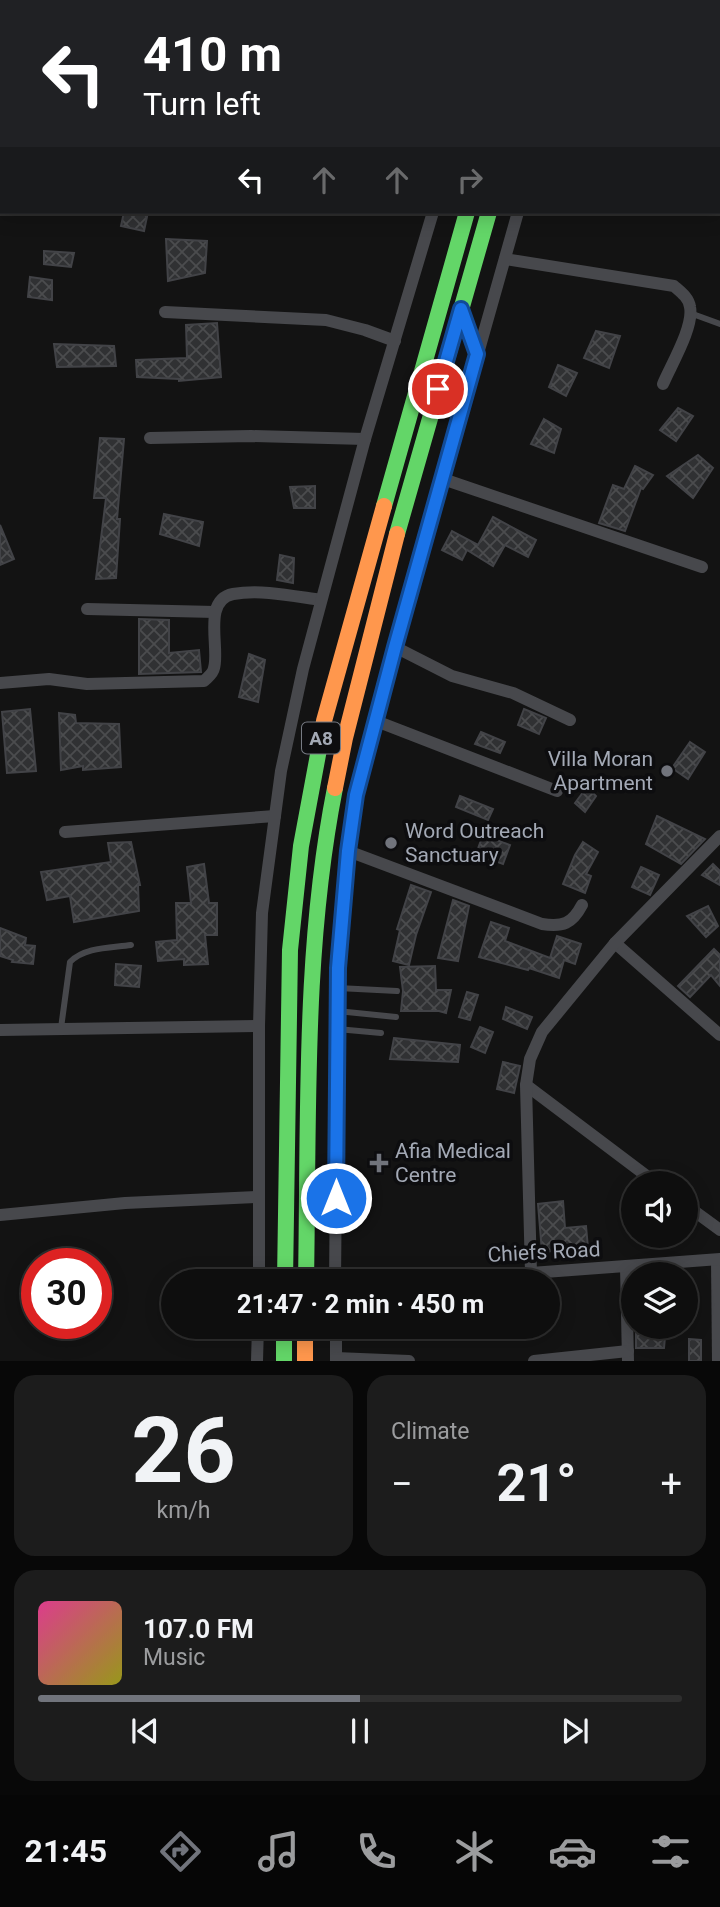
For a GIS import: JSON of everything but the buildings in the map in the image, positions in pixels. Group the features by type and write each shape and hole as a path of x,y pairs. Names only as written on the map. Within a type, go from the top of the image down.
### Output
{"highway":[{"name":"A8","path":"285,1269 290,950 304,833 324,721 466,214"},
{"name":"A8","path":"306,1269 311,965 323,848 345,738 385,576 488,214"},
{"path":"284,1339 284,1361"},
{"path":"305,1339 305,1361"}],"street":[{"path":"259,1269 258,1026 262,913 281,772 321,600 365,439 432,214"},
{"path":"333,1269 338,988 348,851 356,795 517,214"},
{"path":"505,259 674,286 684,294 690,305 691,320 663,384"},
{"path":"461,309 477,354"},
{"path":"165,312 326,320 395,341"},
{"path":"150,439 251,436 365,439"},
{"path":"443,479 702,567"},
{"path":"0,683 49,679 97,684 204,681 215,667 215,612 222,600 231,594 273,593 321,600"},
{"path":"87,608 215,612"},
{"path":"395,647 452,676 513,693 570,720"},
{"path":"376,720 557,792"},
{"path":"65,832 275,816"},
{"path":"531,1269 526,1086 530,1059 542,1032 615,943 717,845"},
{"path":"348,851 542,925 567,924 575,919 582,905"},
{"path":"615,943 720,1035"},
{"path":"0,1030 258,1026"},
{"path":"526,1086 640,1171"},
{"path":"0,1215 125,1203 258,1197"},
{"path":"698,1214 720,1230"},
{"path":"718,1361 719,1260"},
{"name":"Chiefs Road","path":"692,1262 719,1260"},
{"name":"Chiefs Road","path":"560,1271 621,1267"},
{"path":"257,1361 258,1339"},
{"path":"336,1339 336,1359 409,1361"},
{"path":"534,1361 628,1356"}],"lane":[{"path":"691,313 720,324"},
{"path":"61,1029 70,962 77,955 86,952 131,945"},
{"path":"338,988 397,991"},
{"path":"337,1011 396,1017"},
{"path":"337,1029 381,1033"}],"traffic: fast":[{"path":"384,506 466,214"},
{"path":"397,534 488,214"},
{"path":"285,1269 290,950 301,846 320,744"},
{"path":"306,1269 308,1095 313,972 317,910 335,788"},
{"path":"284,1339 284,1361"}],"traffic: slow":[{"path":"320,744 324,721 384,506"},
{"path":"335,788 345,738 397,534"},
{"path":"305,1339 305,1361"}],"place":[{"name":"Villa Moran Apartment","path":"667,771"},
{"name":"Word Outreach Sanctuary","path":"391,843"},
{"name":"Afia Medical Centre","path":"379,1163"}],"route":[{"path":"336,1198 338,968 348,851 356,795 477,354 461,309 438,389"}]}
